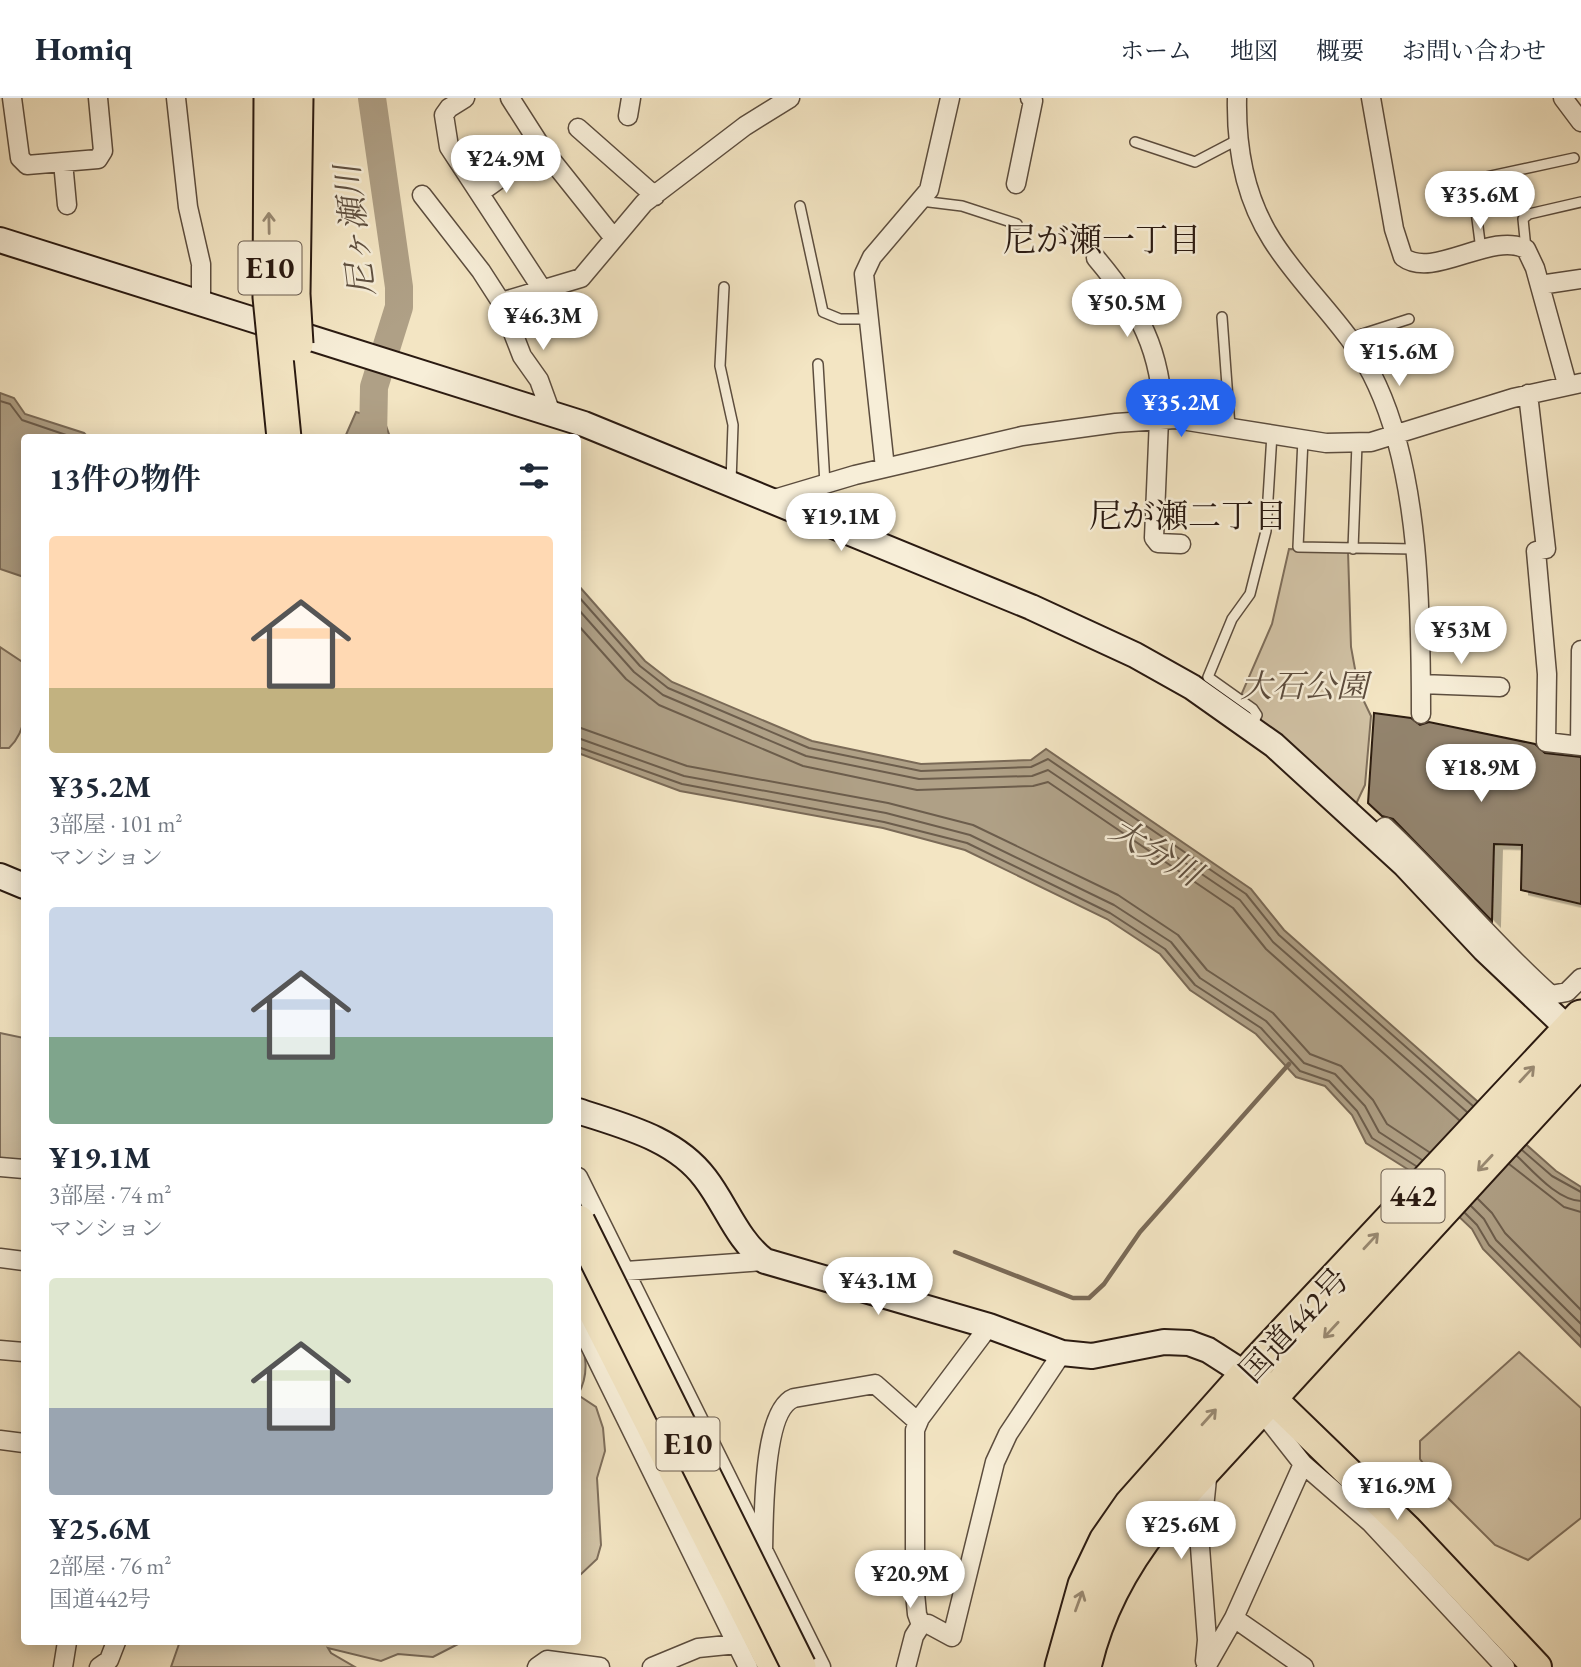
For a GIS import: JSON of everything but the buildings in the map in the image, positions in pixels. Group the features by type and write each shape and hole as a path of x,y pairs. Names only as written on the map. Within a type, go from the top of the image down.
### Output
{"highway":[{"name":"E10","path":"271,98 270,298 284,434"},
{"name":"E10","path":"296,98 293,294 298,384 304,434"},
{"name":"国道442号","path":"1062,1667 1076,1608 1106,1541 1143,1490 1263,1384 1577,1037"},
{"name":"E10","path":"581,1228 799,1667"},
{"name":"E10","path":"581,1283 776,1667"},
{"name":"国道442号","path":"1084,1667 1104,1608 1129,1559 1156,1522 1209,1462 1263,1384"}],"main road":[{"path":"1263,1384 1407,1529 1537,1667"}],"street":[{"path":"12,98 20,158 27,165 98,159 103,151 98,98"},
{"path":"176,98 188,207 201,272 201,304"},
{"path":"465,98 449,108 444,115 447,142 542,289"},
{"path":"510,98 542,148 613,237"},
{"path":"885,468 865,294 865,268 921,201 932,181 950,98"},
{"path":"1016,184 1032,101 1030,98"},
{"path":"1237,98 1239,139 1246,181 1264,226 1349,338 1378,387 1396,436 1406,480 1414,549 1422,714"},
{"path":"771,500 885,468 1022,436 1161,419 1357,444 1396,436 1528,394 1574,383 1526,249 1510,246 1420,264 1403,257 1394,229 1371,98"},
{"path":"1563,98 1581,122"},
{"path":"500,302 581,278 613,237 655,196 779,101"},
{"path":"578,128 655,196"},
{"path":"481,192 542,148"},
{"path":"63,162 67,205"},
{"path":"422,195 481,271 500,302 522,356 539,380 551,413"},
{"path":"0,240 551,413 731,483 1031,607 1135,655 1192,687 1251,728 1374,837 1577,1037"},
{"path":"1096,258 1138,313 1161,378 1154,538 1158,543 1181,544"},
{"path":"1540,285 1581,279"},
{"path":"1528,394 1546,549 1536,551 1547,674 1546,742 1580,746 1581,650"},
{"path":"1422,684 1500,687"},
{"path":"1374,837 1385,827 1428,868 1503,950 1551,995 1567,992 1581,978"},
{"path":"0,876 21,885"},
{"path":"581,1112 655,1139 691,1162 705,1178 747,1244 765,1261"},
{"path":"0,1167 21,1169"},
{"path":"581,1183 821,1667"},
{"path":"0,1258 21,1261"},
{"path":"581,1271 623,1272 765,1261 989,1326 1062,1353 1101,1356 1180,1342 1208,1350 1263,1384 1273,1422 1303,1464 1371,1523 1505,1667"},
{"path":"921,1625 915,1593 915,1434 918,1422 989,1326"},
{"path":"581,1327 748,1667"},
{"path":"0,1350 21,1352"},
{"path":"906,1667 914,1636 921,1625 928,1624 952,1637 995,1462 1008,1434 1062,1353"},
{"path":"763,1552 766,1474 779,1412 785,1403 794,1398 875,1384 918,1422"},
{"path":"0,1442 21,1443"},
{"path":"1205,1667 1207,1640 1200,1547 1209,1462"},
{"path":"1205,1667 1234,1618 1303,1464"},
{"path":"1234,1618 1304,1667"},
{"path":"658,1666 698,1648 737,1644"},
{"path":"62,1667 66,1645"},
{"path":"99,1667 109,1660 116,1645"},
{"path":"537,1667 547,1660 600,1667"}],"lane":[{"path":"1135,142 1195,163 1239,139"},
{"path":"1482,250 1472,180 1574,158"},
{"path":"921,201 962,206 1017,224"},
{"path":"1526,249 1523,219 1529,214 1581,202"},
{"path":"800,206 822,313 840,319 869,319"},
{"path":"724,287 720,366 733,425 731,483"},
{"path":"1222,317 1230,426"},
{"path":"1349,338 1409,319"},
{"path":"818,364 825,484"},
{"path":"1251,728 1257,715 1253,709 1208,677 1232,619 1250,594 1266,531 1272,434"},
{"path":"1303,439 1298,547 1414,549"},
{"path":"1353,549 1357,444"}],"green space":[{"name":"大石公園","path":"1289,549 1348,551 1351,647 1359,691 1371,716 1365,785 1355,806 1246,710 1242,693 1272,624"},
{"path":"0,647 21,661 21,730 9,748 0,748"},
{"path":"0,1033 21,1037 21,1162 0,1158"},
{"path":"581,1342 586,1364 581,1389"},
{"path":"1519,1352 1581,1408 1581,1518 1528,1560 1495,1545 1449,1499 1420,1459 1420,1441"},
{"path":"581,1397 596,1407 603,1428 605,1451 597,1478 601,1545 597,1559 581,1574"},
{"path":"179,1645 456,1645 433,1657 398,1654 381,1661 328,1648 331,1653 355,1667 171,1667"}],"water":[{"path":"0,393 14,398 25,414 85,434 21,434 21,576 0,569"},
{"path":"356,412 384,420 389,434 346,434"},
{"name":"大分川","path":"581,588 645,661 672,682 812,741 921,764 1031,760 1046,749 1251,889 1284,930 1556,1171 1581,1187 1581,1347 1483,1249 1472,1229 1412,1172 1366,1143 1352,1115 1325,1086 1296,1077 1256,1034 1190,990 1160,954 1107,919 965,850 883,828 680,791 581,754"}],"waterway":[{"name":"尼ヶ瀬川","path":"372,98 399,287 399,307 374,387 373,434"},
{"path":"955,1252 1073,1298 1089,1298 1104,1284 1140,1232 1289,1064"}],"district":[{"name":"尼が瀬一丁目","path":"1102,239"},
{"name":"尼が瀬二丁目","path":"1188,515"}]}
